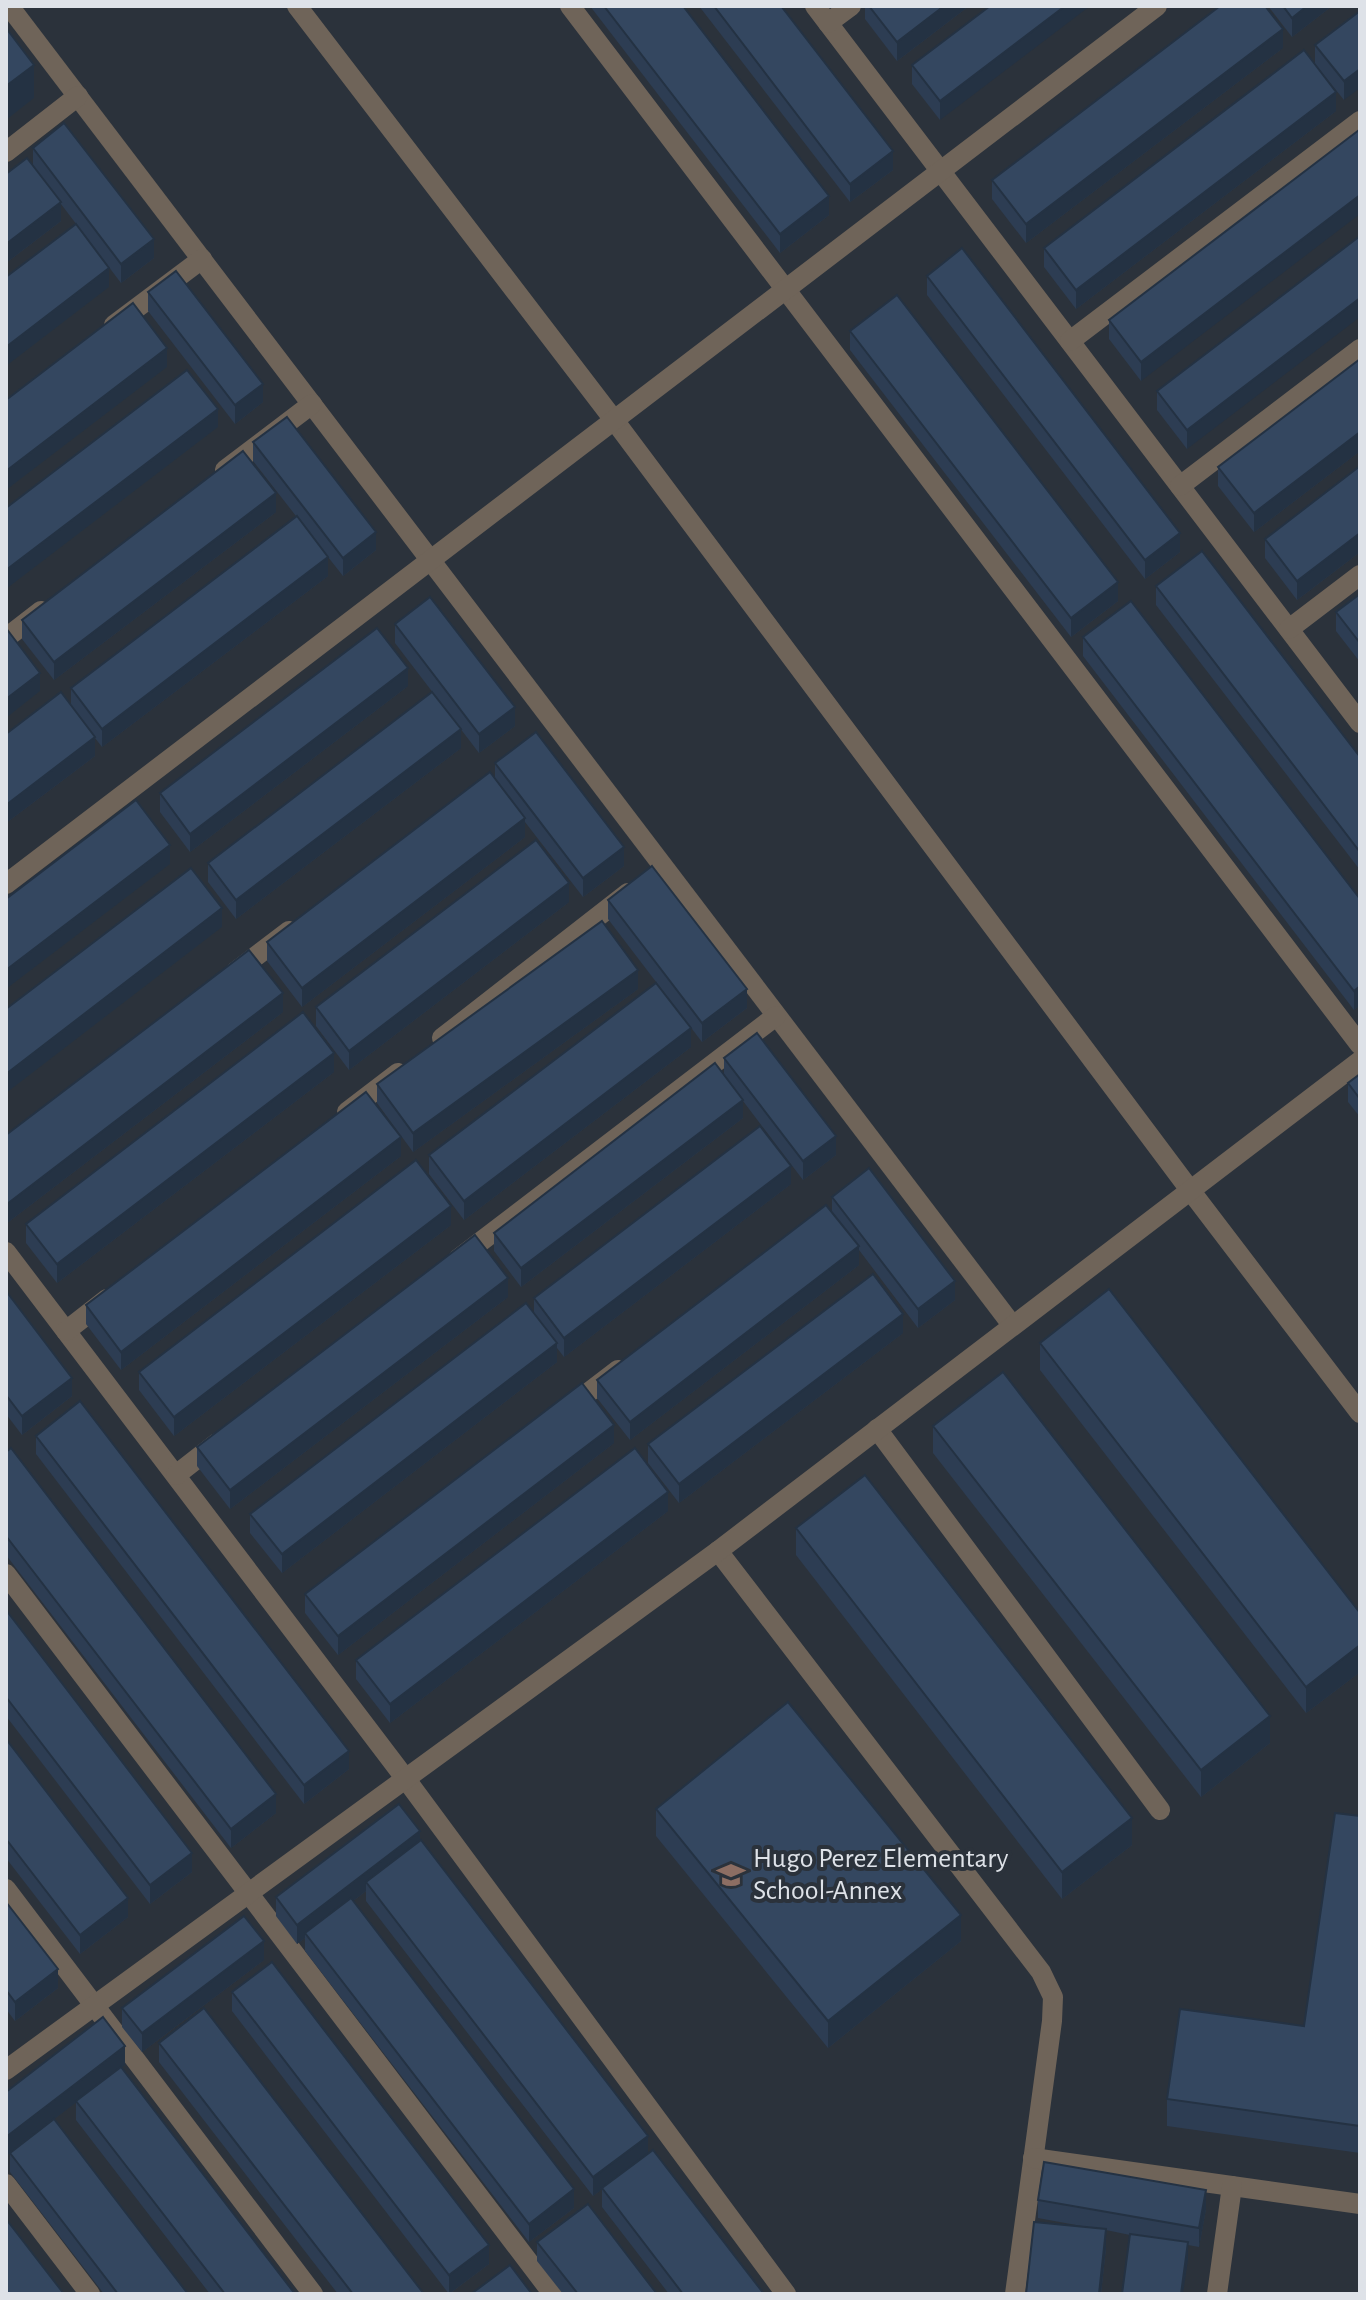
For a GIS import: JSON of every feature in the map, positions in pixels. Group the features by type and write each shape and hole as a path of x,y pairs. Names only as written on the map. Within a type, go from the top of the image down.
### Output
{"street":[{"path":"9,6 431,560 651,876 776,1016 883,1168 1012,1325"},
{"path":"297,6 614,420 1360,1413"},
{"path":"570,6 1360,1045"},
{"path":"815,6 1360,723"},
{"path":"828,23 851,6"},
{"path":"6,884 1157,6"},
{"path":"6,152 78,96"},
{"path":"1070,341 1360,121"},
{"path":"104,333 202,259"},
{"path":"1180,486 1360,349"},
{"path":"214,479 312,404"},
{"path":"1289,629 1360,575"},
{"path":"6,638 55,600"},
{"path":"327,1128 651,876"},
{"path":"219,984 306,918"},
{"path":"438,1274 776,1016"},
{"path":"6,2070 718,1551 1360,1061"},
{"path":"6,1252 176,1475 293,1618 405,1778 786,2294"},
{"path":"66,1331 129,1283"},
{"path":"550,1422 638,1355"},
{"path":"176,1475 238,1427"},
{"path":"877,1429 1160,1810"},
{"path":"718,1551 1041,1972 1053,1997 1015,2294"},
{"path":"6,1574 553,2294"},
{"path":"6,1889 313,2294"},
{"path":"1033,2158 1360,2204"},
{"path":"6,2184 90,2294"},
{"path":"1217,2294 1232,2186"}],"building":[{"path":"604,6 683,6 829,196 780,234"},
{"path":"714,6 781,6 893,151 850,184"},
{"path":"869,6 944,6 897,42"},
{"path":"990,6 1065,6 940,101 912,65"},
{"path":"1220,6 1265,6 1283,29 1026,224 992,180"},
{"path":"1283,6 1307,6 1292,18"},
{"path":"1360,11 1360,69 1344,81 1315,45"},
{"path":"6,28 34,65 6,86"},
{"path":"1304,50 1336,92 1076,290 1044,248"},
{"path":"64,123 154,239 121,264 33,148"},
{"path":"1359,130 1360,195 1141,362 1109,320"},
{"path":"27,158 61,202 6,244 6,174"},
{"path":"76,224 109,268 6,347 6,277"},
{"path":"1360,236 1360,298 1187,430 1157,391"},
{"path":"962,248 1180,533 1145,560 927,276"},
{"path":"176,271 263,384 235,405 148,292"},
{"path":"897,295 1118,582 1071,618 850,331"},
{"path":"133,303 167,348 6,471 6,400"},
{"path":"1360,359 1360,432 1254,513 1218,467"},
{"path":"187,370 218,409 6,570 6,508"},
{"path":"287,417 376,532 343,558 253,442"},
{"path":"243,451 276,493 54,662 22,620"},
{"path":"1360,466 1360,533 1297,581 1265,539"},
{"path":"297,516 328,557 102,729 71,688"},
{"path":"1202,551 1360,757 1360,852 1156,586"},
{"path":"1360,594 1360,643 1336,612"},
{"path":"430,597 515,707 479,734 395,624"},
{"path":"1131,601 1360,899 1360,986 1354,991 1083,637"},
{"path":"6,628 40,673 6,699"},
{"path":"377,628 408,668 190,834 160,793"},
{"path":"61,692 95,737 6,805 6,734"},
{"path":"432,692 461,729 236,900 208,863"},
{"path":"536,732 624,847 583,878 495,763"},
{"path":"490,772 525,818 302,988 267,942"},
{"path":"136,800 170,845 6,970 6,899"},
{"path":"536,840 569,883 349,1051 316,1007"},
{"path":"652,866 747,989 702,1023 608,900"},
{"path":"191,868 222,908 6,1074 6,1009"},
{"path":"602,921 638,970 413,1133 377,1084"},
{"path":"249,950 283,993 7,1204 6,1135"},
{"path":"656,983 691,1028 464,1201 429,1155"},
{"path":"303,1012 334,1053 57,1264 26,1224"},
{"path":"757,1033 836,1136 803,1161 724,1058"},
{"path":"715,1063 743,1100 521,1268 494,1233"},
{"path":"1360,1074 1360,1099 1348,1083"},
{"path":"366,1092 401,1137 121,1352 86,1305"},
{"path":"760,1126 791,1166 564,1338 534,1298"},
{"path":"416,1160 451,1206 174,1417 139,1372"},
{"path":"869,1168 955,1281 918,1309 832,1197"},
{"path":"826,1205 859,1246 630,1422 597,1380"},
{"path":"475,1235 508,1278 230,1490 197,1447"},
{"path":"873,1274 903,1314 679,1484 648,1444"},
{"path":"1109,1289 1360,1613 1360,1645 1306,1687 1040,1343"},
{"path":"6,1291 72,1378 22,1416 6,1395"},
{"path":"526,1303 557,1343 282,1554 250,1514"},
{"path":"1003,1372 1270,1716 1201,1770 933,1426"},
{"path":"582,1383 614,1425 338,1636 305,1594"},
{"path":"80,1401 349,1751 304,1785 36,1436"},
{"path":"11,1448 276,1794 231,1829 6,1536 6,1452"},
{"path":"635,1448 668,1492 390,1704 356,1660"},
{"path":"865,1475 1132,1818 1062,1872 796,1528"},
{"path":"6,1610 192,1853 150,1885 6,1697"},
{"path":"788,1702 961,1915 828,2021 656,1809"},
{"path":"6,1739 128,1898 80,1935 6,1839"},
{"path":"399,1804 420,1831 297,1925 276,1897"},
{"path":"1335,1813 1360,1816 1360,2126 1167,2099 1180,2009 1304,2026"},
{"path":"421,1840 648,2136 593,2177 366,1882"},
{"path":"351,1898 574,2189 529,2224 305,1933"},
{"path":"6,1902 58,1969 15,2002 6,1990"},
{"path":"244,1916 264,1941 142,2033 122,2008"},
{"path":"272,1962 489,2245 449,2275 232,1992"},
{"path":"204,2008 424,2294 353,2294 159,2043"},
{"path":"103,2017 125,2046 6,2137 6,2092"},
{"path":"121,2067 295,2294 225,2294 76,2101"},
{"path":"54,2119 188,2294 118,2294 10,2153"},
{"path":"653,2150 764,2294 683,2294 602,2188"},
{"path":"1044,2162 1206,2190 1199,2228 1038,2200"},
{"path":"588,2204 657,2294 578,2294 537,2242"},
{"path":"6,2219 64,2294 6,2294"},
{"path":"1034,2222 1106,2229 1099,2294 1026,2294"},
{"path":"1130,2234 1188,2242 1181,2294 1122,2294"},
{"path":"510,2265 532,2294 471,2294"}],"place":[{"name":"Hugo Perez Elementary School-Annex","path":"731,1875"}]}
